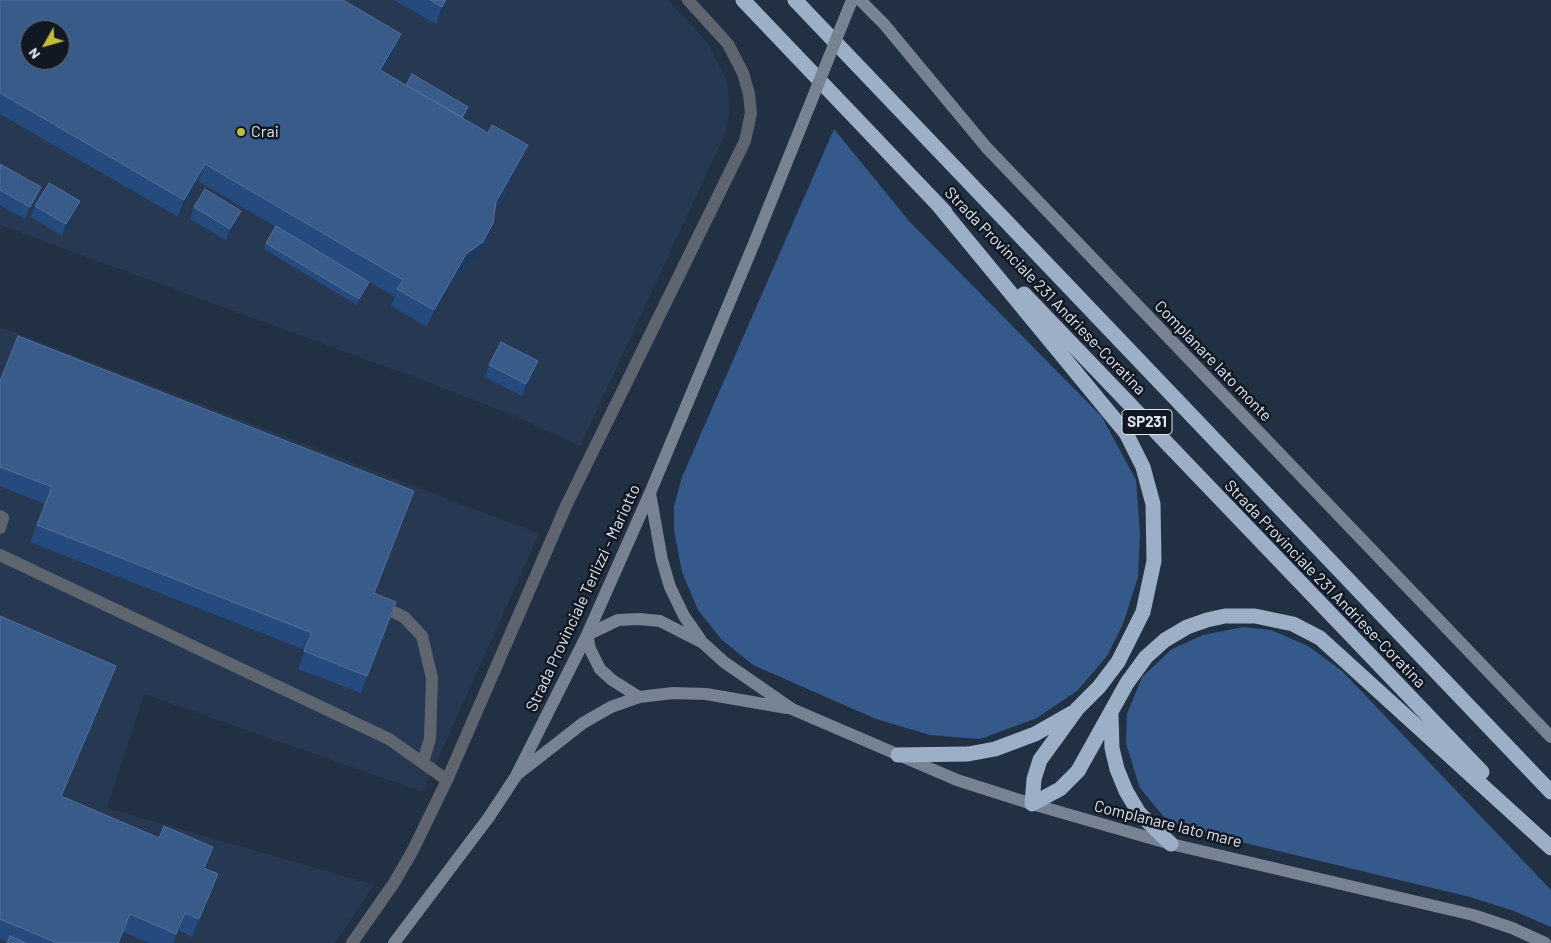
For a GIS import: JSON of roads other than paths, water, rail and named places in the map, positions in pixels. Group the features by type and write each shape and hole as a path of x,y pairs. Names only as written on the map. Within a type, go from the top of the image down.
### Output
{"highway":[{"name":"Strada Provinciale 231 Andriese-Coratina","path":"743,0 1551,846"},
{"name":"Strada Provinciale 231 Andriese-Coratina","path":"795,0 1551,792"},
{"name":"SP231","path":"940,206 1126,432 1146,476 1154,510 1155,539 1151,581 1143,612 1118,662 1099,687 1077,709 1040,760 1034,779 1032,804"},
{"name":"SP231","path":"1032,804 1060,789 1078,772 1127,683 1146,658 1165,640 1186,627 1207,620 1235,616 1265,617 1284,621 1313,634 1326,643 1551,846"},
{"name":"SP231","path":"898,755 968,754 995,749 1035,734 1077,709"},
{"name":"SP231","path":"1112,711 1112,748 1121,781 1139,813 1171,844"}],"street":[{"path":"352,943 394,883 447,780 566,506 748,131 750,104 746,83 739,63 722,36 688,0"},
{"name":"Strada Provinciale Terlizzi - Mariotto","path":"394,943 489,817 516,776 587,635 650,493 852,0"},
{"name":"Complanare lato monte","path":"860,0 884,24 986,147 1551,737"},
{"path":"650,493 662,560 670,587 684,616 703,643 724,662 792,709"},
{"path":"0,516 3,518 0,528"},
{"path":"0,555 389,739 447,780"},
{"path":"371,602 404,617 422,636 432,678 430,739 423,762"},
{"path":"640,696 612,680 600,669 590,649 587,635 618,620 649,619 672,626 703,643"},
{"path":"516,776 583,723 611,707 640,696 673,693 706,694 792,709"},
{"name":"Complanare lato mare","path":"792,709 957,780 1032,804 1171,844 1473,915 1512,928 1545,943"}],"place":[{"name":"Crai","path":"241,132"}]}
